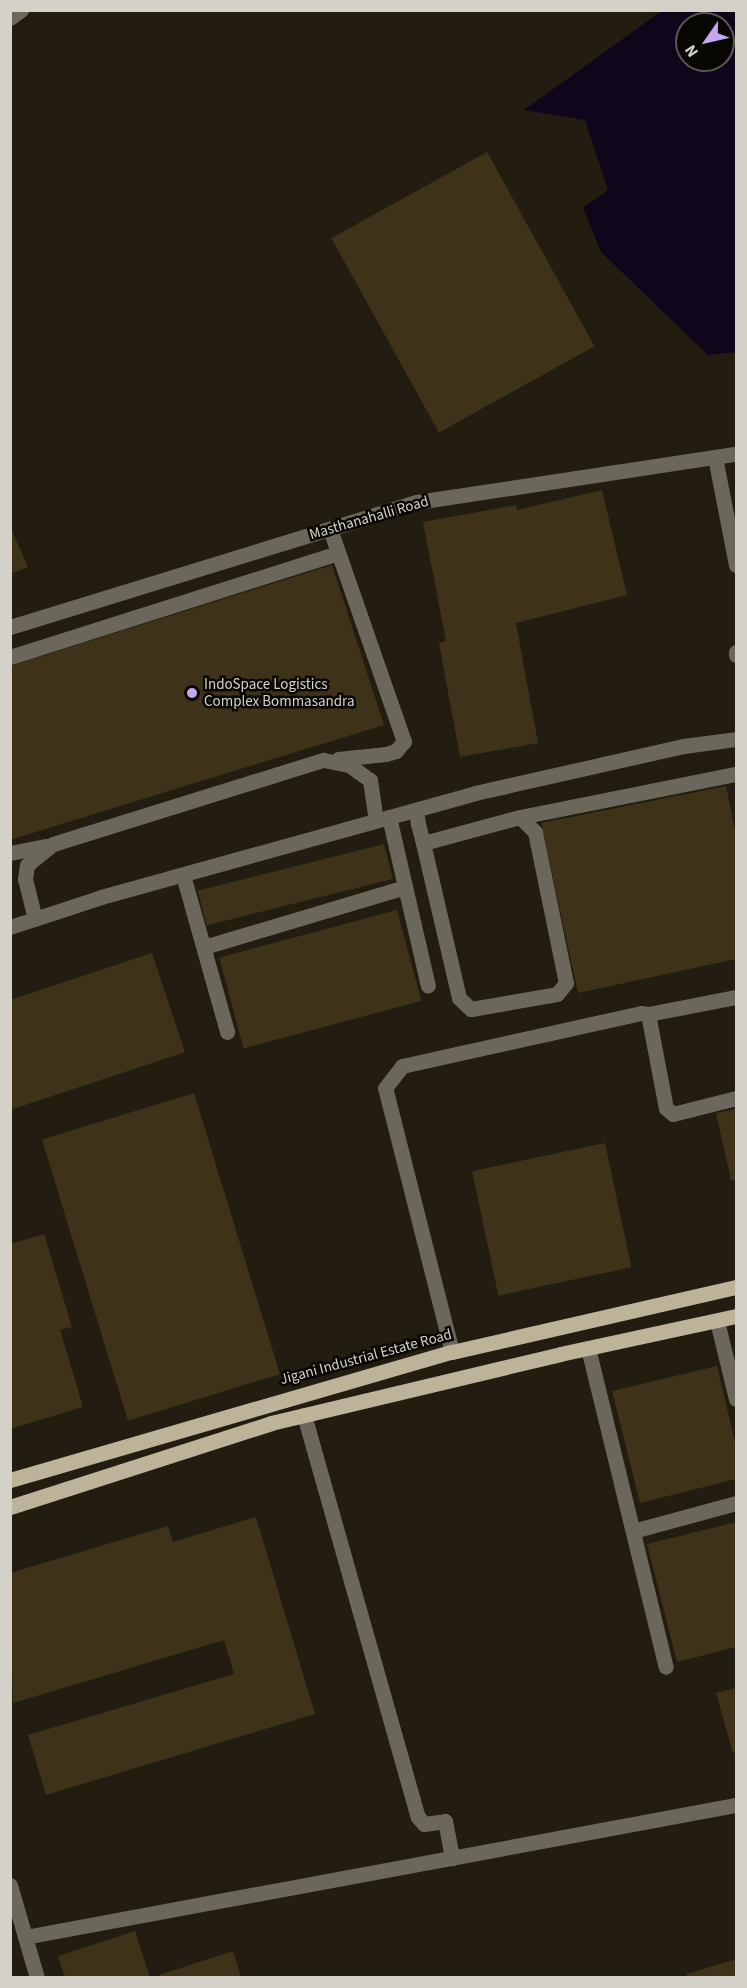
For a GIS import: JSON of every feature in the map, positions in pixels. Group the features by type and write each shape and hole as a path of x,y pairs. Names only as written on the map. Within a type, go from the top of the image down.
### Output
{"main road":[{"name":"Jigani Industrial Estate Road","path":"10,1480 452,1352 736,1287"},
{"path":"10,1507 304,1414 588,1348 736,1317"}],"street":[{"path":"10,18 21,10"},
{"name":"Masthanahalli Road","path":"10,627 417,502 736,454"},
{"path":"715,457 736,565"},
{"path":"10,854 53,844 323,760 396,751 404,741 330,529"},
{"path":"284,543 291,568"},
{"path":"10,657 338,553"},
{"path":"10,927 183,874 416,810 682,746 736,739"},
{"path":"323,760 349,765 370,780 405,887 428,986"},
{"path":"423,843 520,817 736,774"},
{"path":"416,810 459,998 471,1009 557,994 566,983 535,832 520,817"},
{"path":"35,919 25,879 27,865 53,844"},
{"path":"183,874 227,1032"},
{"path":"204,947 405,887"},
{"path":"452,1352 384,1088 402,1066 736,997"},
{"path":"648,1014 666,1108 673,1114 736,1098"},
{"path":"717,1321 736,1400"},
{"path":"588,1348 666,1667"},
{"path":"304,1414 418,1817 424,1824 445,1821 452,1858"},
{"path":"633,1531 736,1503"},
{"path":"25,1936 736,1805"},
{"path":"10,1885 37,1977"}],"shaded area":[{"path":"663,10 736,11 736,352 708,355 601,252 583,208 608,190 585,120 524,110"}],"building":[{"path":"487,152 595,346 439,432 331,238"},
{"path":"602,490 627,595 516,623 538,743 460,757 439,643 446,641 423,522 516,505 517,510"},
{"path":"10,526 28,567 10,574"},
{"name":"IndoSpace Logistics Complex Bommasandra","path":"332,565 384,725 10,840 10,666"},
{"path":"726,786 736,835 736,959 578,993 541,823"},
{"path":"384,844 393,879 206,925 198,890"},
{"path":"397,910 421,1001 244,1048 219,958"},
{"path":"152,953 185,1052 10,1110 10,1000"},
{"path":"194,1093 280,1374 128,1421 42,1139"},
{"path":"736,1109 736,1180 731,1180 716,1113"},
{"path":"605,1143 631,1267 498,1296 472,1171"},
{"path":"44,1234 72,1327 60,1330 83,1407 10,1429 10,1244"},
{"path":"717,1366 736,1446 736,1479 640,1503 612,1391"},
{"path":"256,1517 315,1714 46,1795 28,1735 234,1674 224,1640 13,1703 10,1573 168,1526 173,1542"},
{"path":"736,1522 736,1647 677,1662 647,1544"},
{"path":"736,1688 736,1752 733,1753 716,1693"},
{"path":"135,1931 150,1977 65,1977 58,1956"},
{"path":"233,1951 241,1977 160,1977 159,1975"},
{"path":"736,1959 736,1977 687,1977 687,1974"}],"place":[{"name":"IndoSpace Logistics Complex Bommasandra","path":"192,693"}]}
